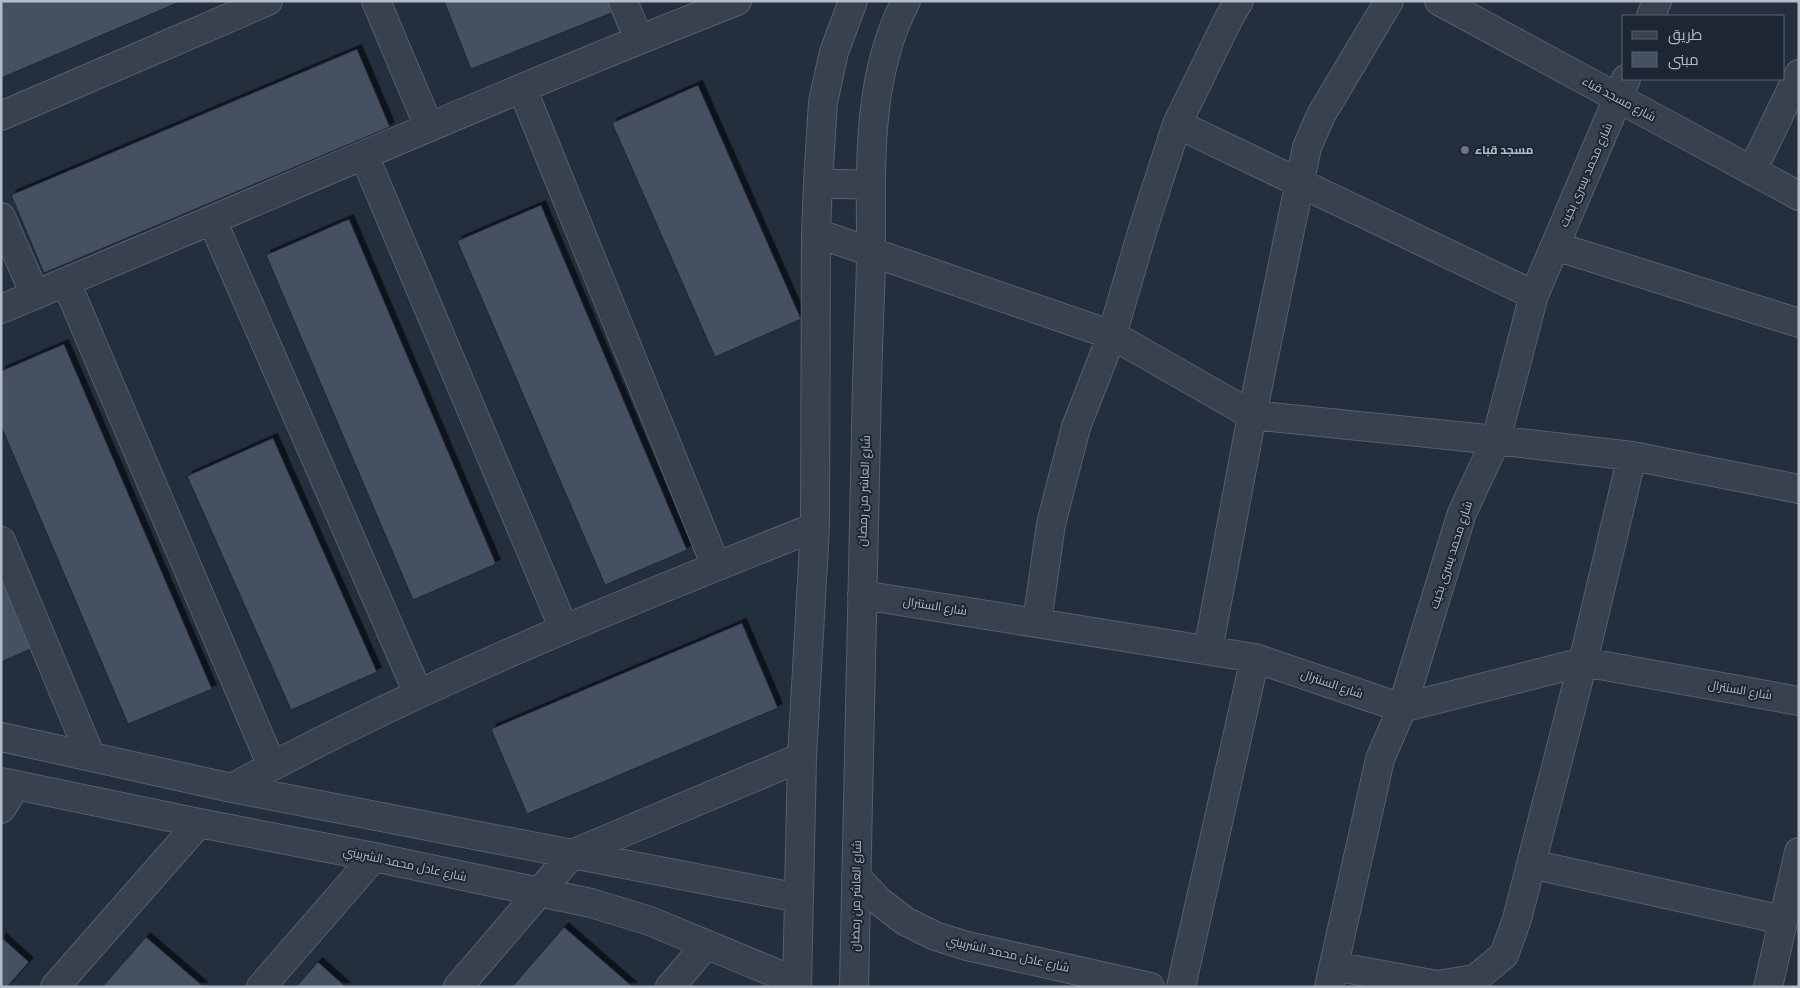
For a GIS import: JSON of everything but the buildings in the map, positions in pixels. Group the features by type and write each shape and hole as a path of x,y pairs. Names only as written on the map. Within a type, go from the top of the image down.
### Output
{"street":[{"path":"1,116 268,1"},
{"path":"376,1 429,127"},
{"path":"623,1 638,40"},
{"path":"1,309 522,88 738,1"},
{"path":"797,985 802,757 815,526 816,233 818,183 824,102 834,52 854,1"},
{"name":"شارع العاشر من رمضان","path":"854,987 871,251 870,185 876,95 886,51 906,1"},
{"path":"1037,622 1051,524 1076,427 1112,335 1143,229 1177,124 1239,1"},
{"path":"1208,650 1252,415 1307,148 1321,115 1389,1"},
{"name":"شارع مسجد قباء","path":"1439,1 1623,89 1752,171 1799,196"},
{"path":"1651,15 1658,1"},
{"path":"1752,171 1799,74"},
{"path":"522,88 716,566"},
{"name":"شارع محمد يسرى بخيت","path":"1331,976 1380,758 1402,708 1462,513 1496,440 1534,295 1623,89"},
{"path":"1177,124 1534,295"},
{"path":"364,155 564,629"},
{"path":"818,183 870,185"},
{"path":"1,217 35,296"},
{"path":"212,220 418,693"},
{"path":"816,233 1112,335 1252,415 1632,456 1799,489"},
{"path":"1555,246 1799,323"},
{"path":"66,282 272,766"},
{"path":"1331,976 1437,985 1475,979 1504,955 1517,919 1583,662 1632,456"},
{"path":"232,788 418,693 564,629 815,526"},
{"path":"1,541 91,757"},
{"name":"شارع السنترال","path":"862,594 1255,658 1402,708 1583,662 1799,701"},
{"path":"1181,987 1255,658"},
{"path":"1,737 232,788 799,898"},
{"path":"458,987 572,854 802,757"},
{"path":"1,809 9,784"},
{"name":"شارع عادل محمد الشربيني","path":"9,784 374,857 591,903 650,921 797,985"},
{"path":"55,987 199,823"},
{"path":"1768,987 1799,852"},
{"path":"261,987 374,857"},
{"path":"1531,864 1783,920"},
{"name":"شارع عادل محمد الشربيني","path":"856,877 879,901 905,921 935,936 967,946 1150,987"},
{"path":"670,987 706,945"}],"place":[{"name":"مسجد قباء","path":"1465,150"}]}
